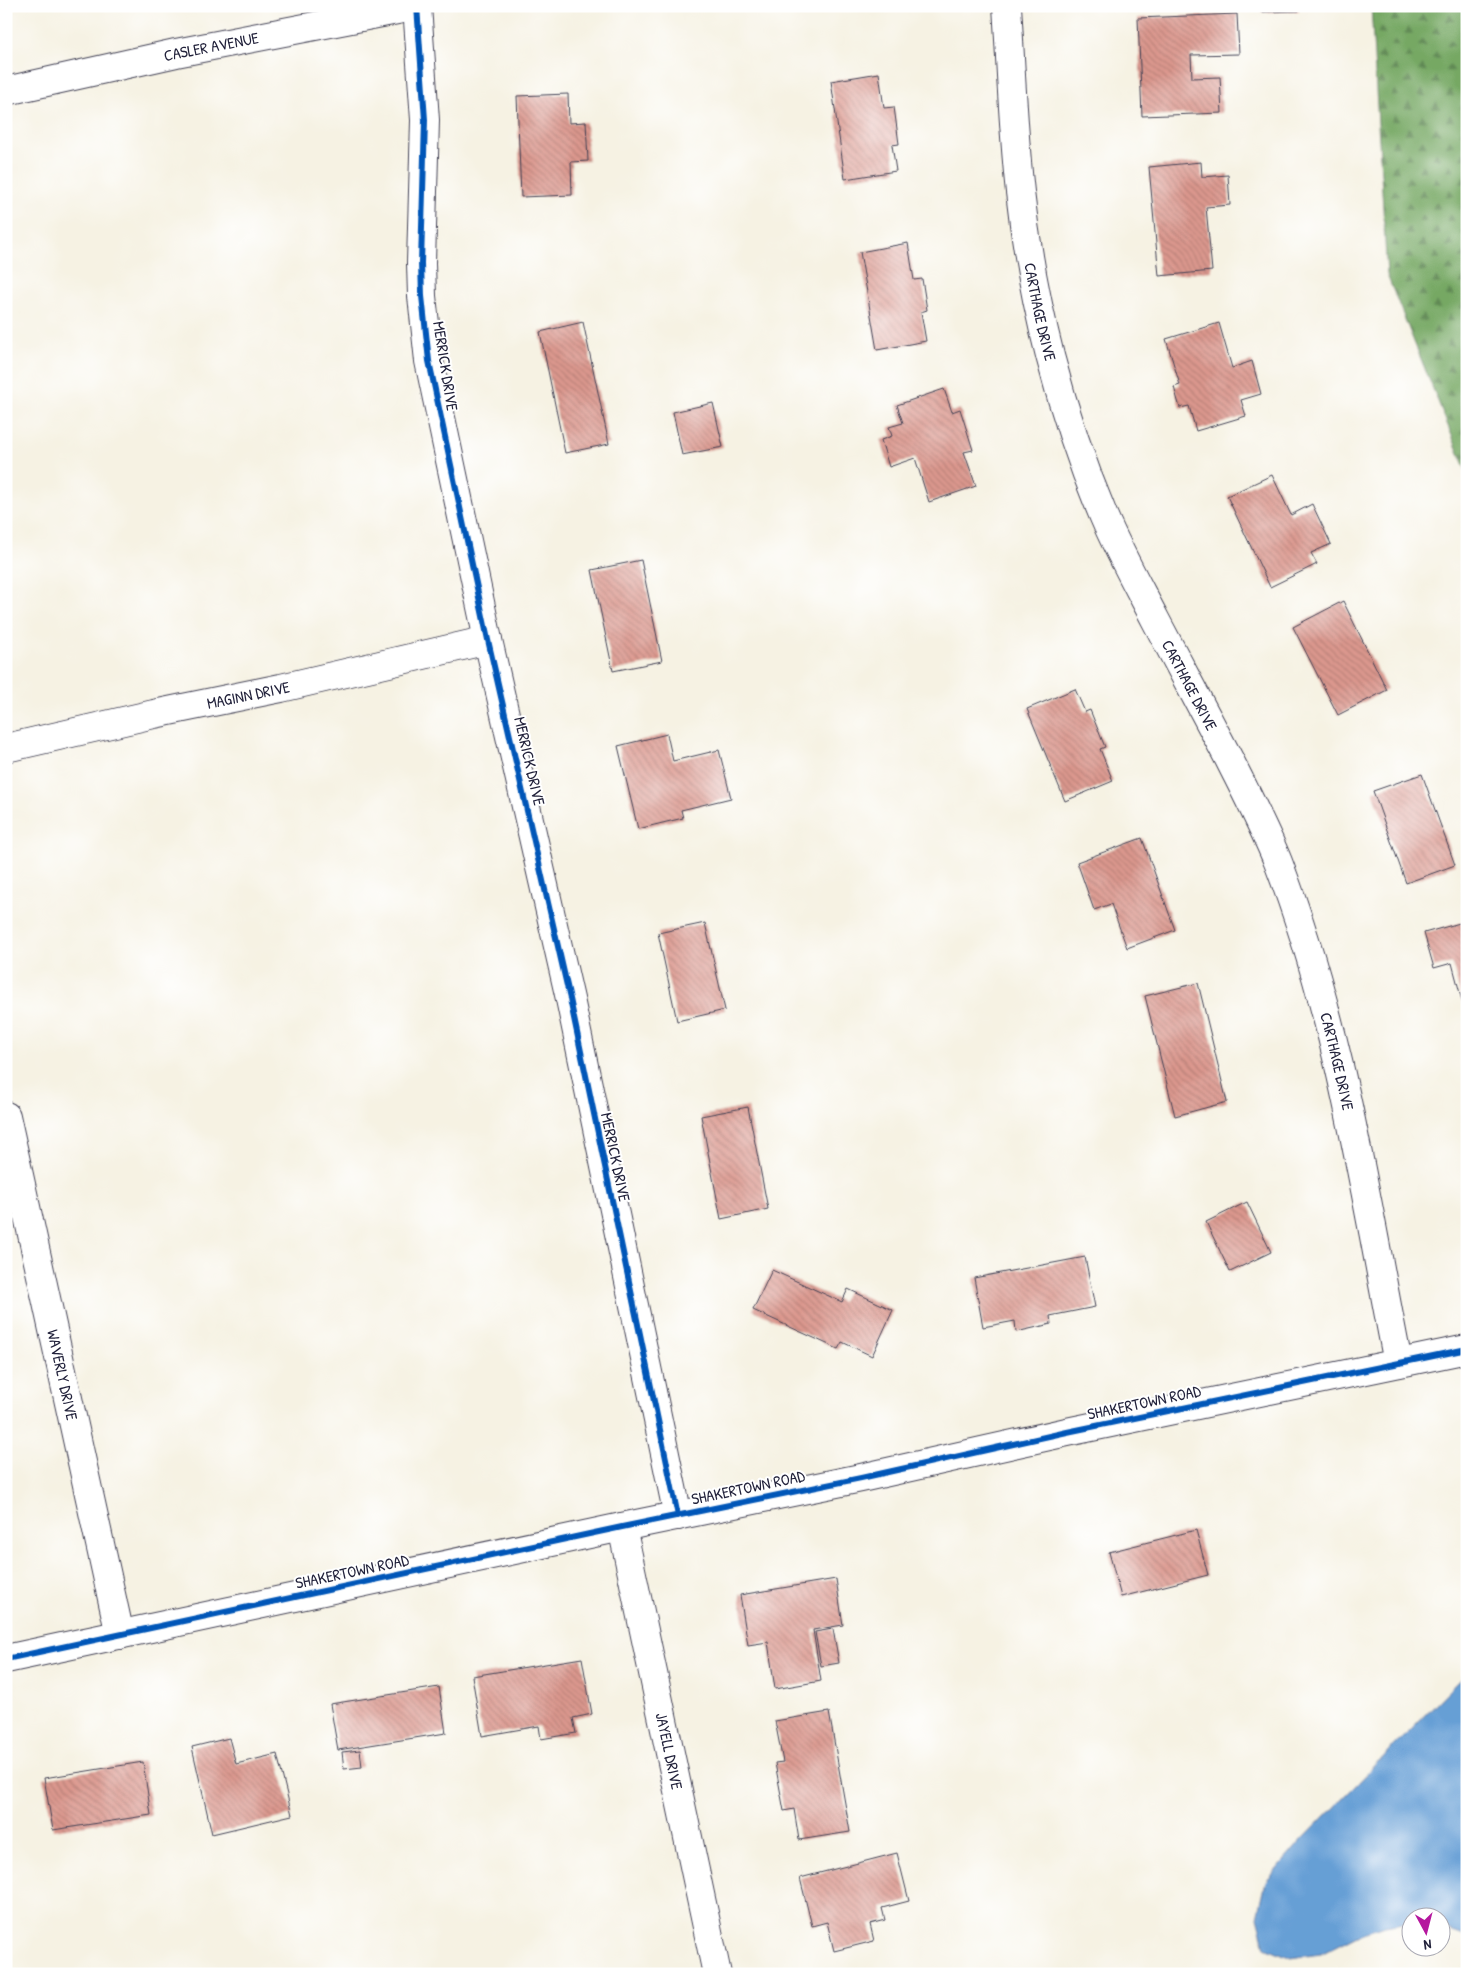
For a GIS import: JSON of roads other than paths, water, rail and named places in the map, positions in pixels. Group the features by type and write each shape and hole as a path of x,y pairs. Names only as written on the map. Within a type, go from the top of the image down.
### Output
{"street":[{"name":"CASLER AVENUE","path":"6,91 176,53 417,6"},
{"name":"MERRICK DRIVE","path":"417,6 425,120 421,263 422,296 428,352 445,445 570,999 678,1516"},
{"name":"CARTHAGE DRIVE","path":"1007,6 1022,209 1052,364 1068,420 1104,517 1125,562 1252,803 1277,861 1308,951 1330,1028 1352,1121 1398,1363"},
{"name":"MAGINN DRIVE","path":"6,748 154,714 281,688 488,640"},
{"name":"WAVERLY DRIVE","path":"6,1116 120,1635"},
{"name":"SHAKERTOWN ROAD","path":"6,1659 1467,1349"},
{"name":"JAYELL DRIVE","path":"622,1527 717,1974"}],"water":[{"path":"1467,1672 1467,1936 1450,1930 1450,1908 1400,1908 1400,1924 1384,1926 1358,1935 1321,1954 1291,1958 1266,1947 1258,1917 1266,1882 1302,1840"}]}
